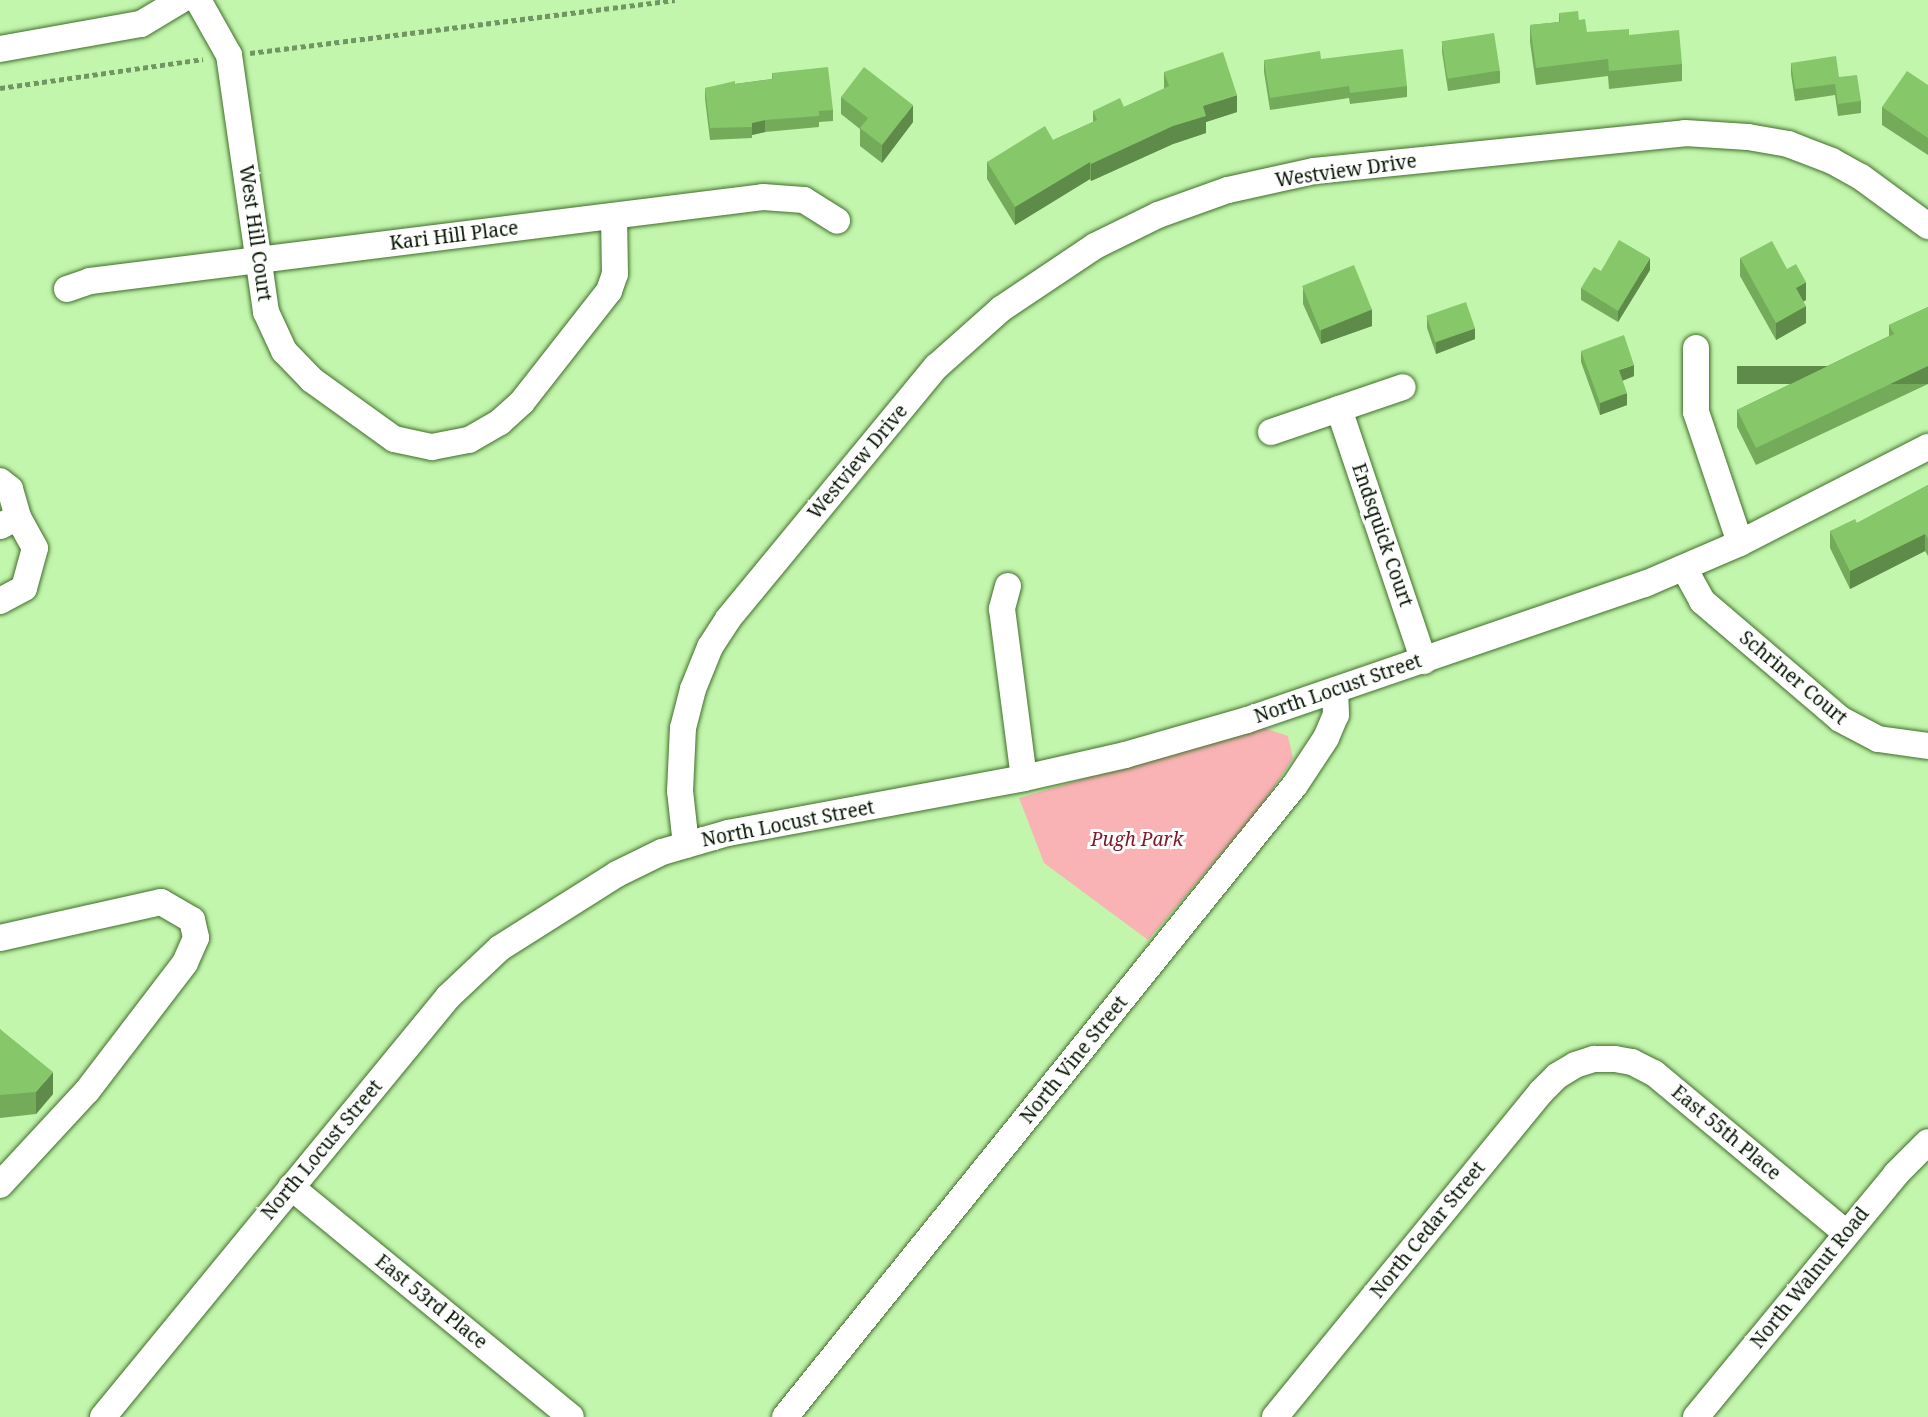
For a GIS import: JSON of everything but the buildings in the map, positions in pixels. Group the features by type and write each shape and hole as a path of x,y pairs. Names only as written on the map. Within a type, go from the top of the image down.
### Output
{"street":[{"path":"0,49 141,24 181,0"},
{"name":"West Hill Court","path":"198,0 229,55 266,312 285,351 312,380 394,439 432,447 469,440 500,422 522,402 609,291 615,274 614,217"},
{"name":"Westview Drive","path":"686,845 680,791 683,729 693,689 710,647 728,619 936,367 1001,309 1096,246 1158,215 1228,190 1314,172 1685,134 1748,137 1788,144 1832,161 1861,177 1928,226"},
{"name":"Kari Hill Place","path":"67,289 90,281 751,198 787,197 804,200 836,221"},
{"path":"1696,348 1696,412 1740,543 1928,447"},
{"path":"1271,432 1403,387"},
{"name":"Endsquick Court","path":"1339,409 1424,660"},
{"path":"0,481 9,489 9,521 35,548 24,588 0,601"},
{"name":"North Locust Street","path":"103,1417 290,1187 467,977 500,948 617,874 662,852 728,833 1024,778 1149,748 1247,720 1684,568 1740,543"},
{"name":"Schriner Court","path":"1684,568 1702,601 1840,719 1878,739 1928,746"},
{"path":"1009,586 1002,608 1024,778"},
{"name":"North Vine Street","path":"785,1417 1295,785 1326,738 1336,715 1335,690"},
{"path":"0,938 161,902 192,920 196,938 185,963 87,1091 0,1185"},
{"name":"East 55th Place","path":"1594,1059 1632,1062 1654,1073 1846,1233"},
{"name":"North Cedar Street","path":"1275,1417 1541,1092 1566,1071 1594,1059"},
{"name":"North Walnut Road","path":"1696,1417 1846,1233 1896,1174 1928,1142"},
{"name":"East 53rd Place","path":"290,1187 571,1417"}],"path":[{"path":"0,88 229,55 675,0"}],"green space":[{"name":"Pugh Park","path":"1261,727 1288,736 1293,758 1261,807 1148,940 1044,863 1019,798"}]}
